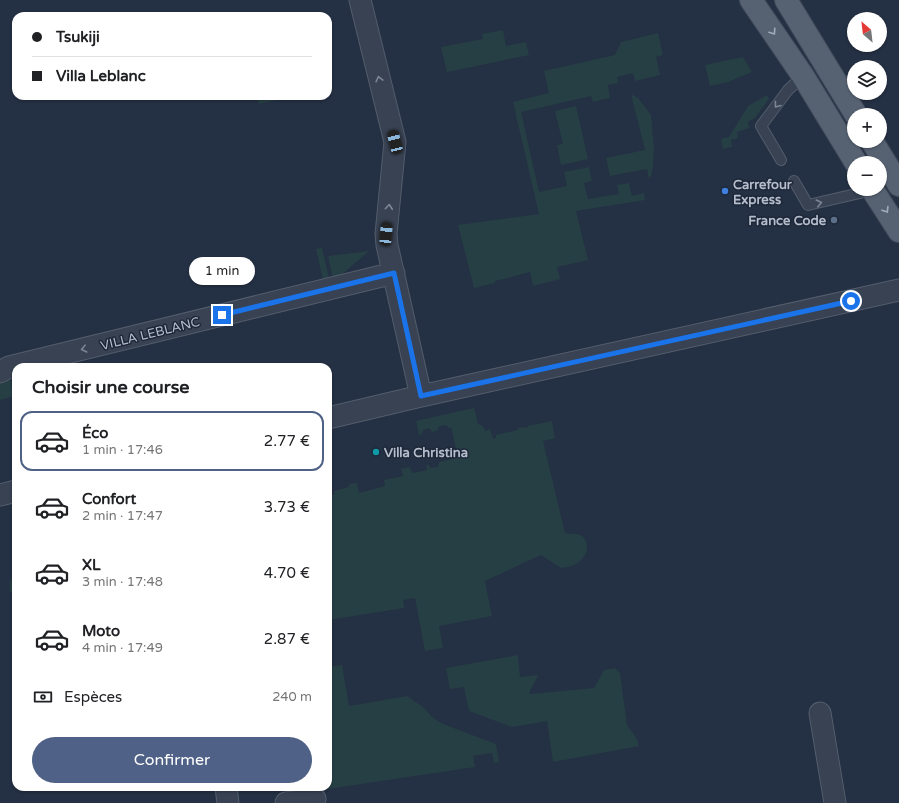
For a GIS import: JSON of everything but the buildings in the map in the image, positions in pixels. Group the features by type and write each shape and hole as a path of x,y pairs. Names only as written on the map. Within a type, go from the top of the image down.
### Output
{"main road":[{"path":"751,0 803,76 852,156"},
{"path":"786,0 852,108"},
{"path":"876,148 899,185"},
{"path":"876,196 899,231"}],"street":[{"path":"360,0 395,142 386,234 387,245 421,396"},
{"name":"VILLA LEBLANC","path":"24,363 394,273"},
{"path":"332,417 899,290"},
{"name":"VILLA LEBLANC","path":"0,372 12,366"},
{"path":"0,495 12,492"},
{"path":"820,713 835,803"},
{"path":"226,791 228,803"},
{"path":"286,803 315,798"}],"lane":[{"path":"781,160 761,126 788,90 803,76"},
{"path":"794,181 808,205 847,196"}],"green space":[{"path":"503,30 506,46 526,42 529,55 447,72 441,47 483,39 482,34"},
{"path":"658,33 663,55 656,57 660,75 635,81 633,73 617,77 618,83 608,85 610,98 593,102 591,96 521,112 539,192 567,186 564,172 589,167 592,181 584,183 588,199 619,194 617,185 629,183 632,196 644,193 645,200 576,211 588,260 557,267 560,279 533,286 530,272 474,288 458,225 539,214 513,102 549,93 544,71 615,55 621,42"},
{"path":"743,57 752,72 728,82 710,86 705,65"},
{"path":"631,95 638,98 651,115 654,150 653,166 649,179 647,169 610,176 606,158 645,150"},
{"path":"767,95 769,99 755,118 748,122 749,128 737,132 738,138 731,140 732,147 723,149 721,139 729,137 748,106"},
{"path":"258,100 278,100 259,104"},
{"path":"576,106 588,159 561,165 557,145 563,144 555,111"},
{"path":"322,248 330,282 324,284 316,249"},
{"path":"369,251 339,277 333,279 328,256"},
{"path":"10,379 12,397 0,400 0,381"},
{"path":"474,408 478,424 483,426 485,431 490,429 493,439 496,438 496,435 518,430 518,428 526,428 528,426 552,421 555,438 543,441 565,533 580,535 587,544 586,552 582,559 568,567 561,568 541,555 485,581 492,616 439,626 443,648 425,651 415,598 403,600 404,608 332,619 332,495 335,494 334,491 349,487 349,484 357,483 359,493 385,486 384,480 403,476 401,469 410,467 412,473 427,470 426,465 431,468 438,467 439,462 461,457 460,453 457,453 451,427 448,428 445,425 439,426 438,430 432,432 429,428 423,430 422,434 419,435 416,421"},
{"path":"12,579 12,592 10,592 10,580"},
{"path":"518,655 520,677 538,676 529,693 531,694 594,688 604,670 615,668 620,673 627,725 636,738 639,746 553,762 547,721 512,727 469,711 464,687 450,689 446,668"},
{"path":"342,665 349,706 407,696 423,707 433,718 443,724 496,744 499,762 494,763 492,753 473,756 475,767 332,788 332,666"}],"place":[{"name":"Carrefour Express","path":"725,191"},
{"name":"France Code","path":"834,220"},
{"name":"Villa Christina","path":"376,452"}],"route":[{"path":"222,315 394,273 421,396 851,301"}]}
